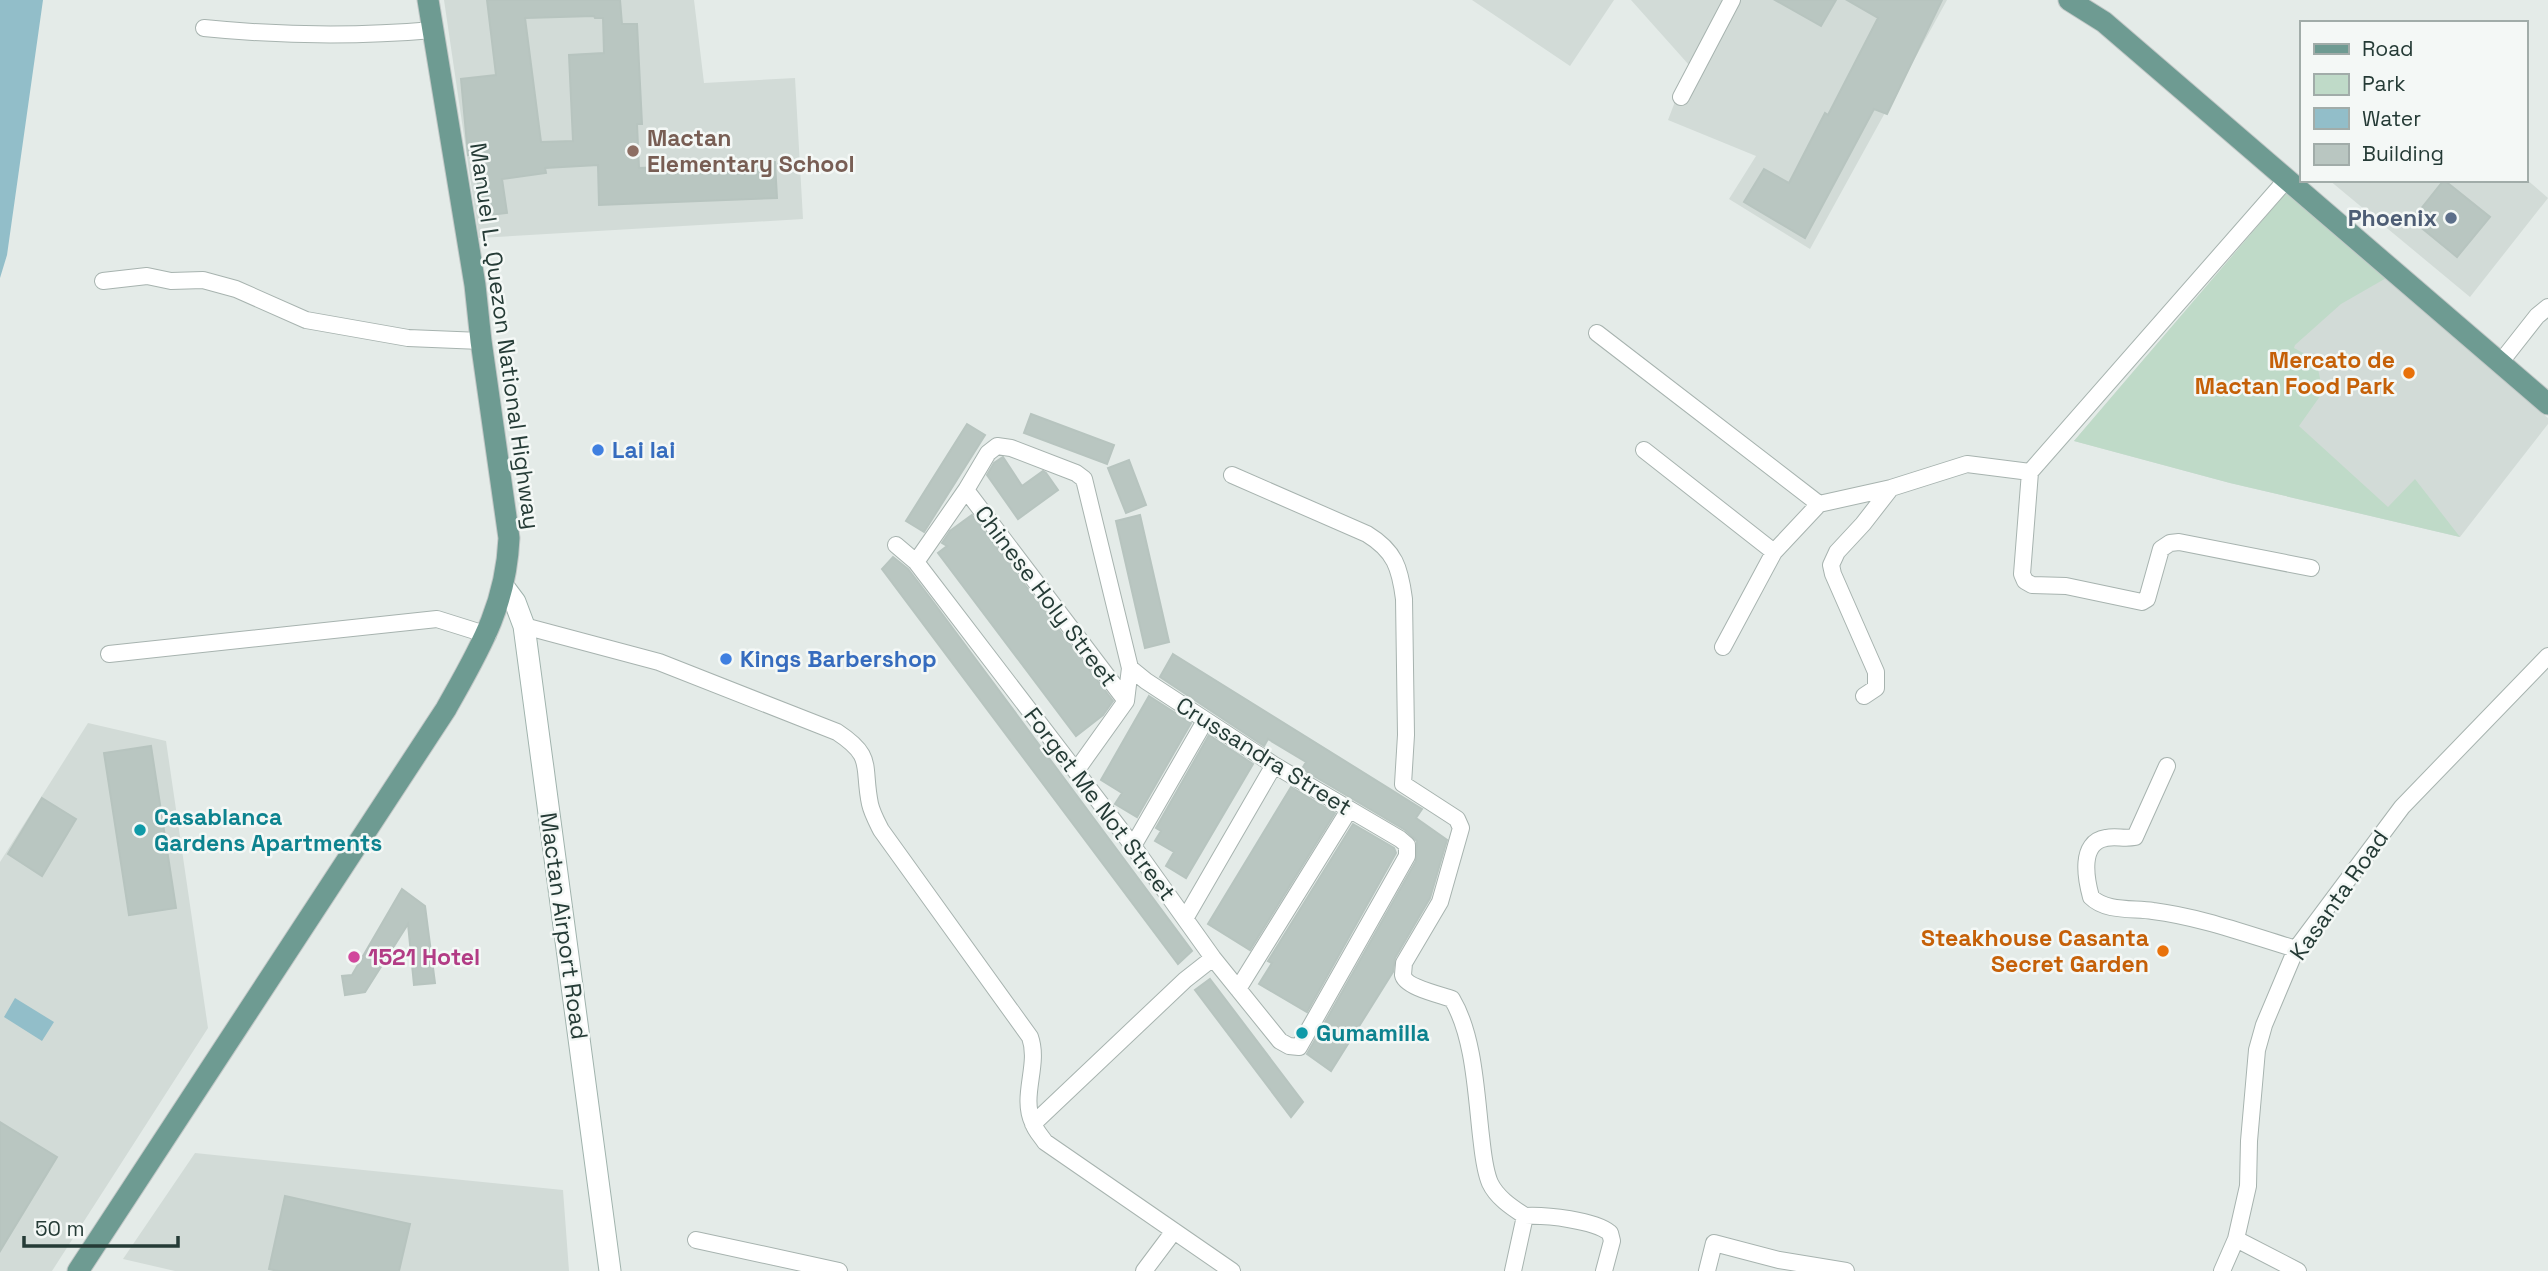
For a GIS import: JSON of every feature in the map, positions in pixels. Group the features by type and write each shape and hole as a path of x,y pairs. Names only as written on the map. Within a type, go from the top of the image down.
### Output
{"main road":[{"name":"Manuel L. Quezon National Highway","path":"78,1271 446,709 488,635 503,586 509,538 475,285 428,0"},
{"path":"2069,0 2104,22 2548,404"},
{"name":"Mactan Airport Road","path":"503,586 515,602 524,626 610,1271"}],"street":[{"path":"1681,97 1732,0"},
{"path":"204,28 288,35 374,35 433,30"},
{"path":"2287,179 2030,472 2022,573 2025,581 2032,585 2066,586 2142,601 2147,599 2161,549 2170,543 2179,542 2311,568"},
{"path":"103,281 147,276 175,281 203,280 236,289 306,320 408,338 481,341"},
{"path":"2500,362 2537,316 2548,307"},
{"path":"1597,333 1819,504"},
{"path":"916,562 988,453 997,446 1011,448 1076,473 1084,479 1130,668 1126,701 1076,771"},
{"path":"1644,450 1774,552"},
{"path":"1723,647 1774,552 1819,504 1891,488 1967,464 2030,472"},
{"path":"1232,475 1367,534 1383,544 1395,560 1402,579 1404,599 1406,735 1403,784 1461,823 1440,902 1404,963 1402,974 1406,981 1414,986 1452,999 1460,1012 1473,1072 1485,1168 1491,1186 1501,1198 1525,1216 1542,1215 1604,1228 1610,1233 1612,1241 1604,1271"},
{"path":"1864,696 1876,688 1876,672 1831,565 1837,552 1891,488"},
{"name":"Chinese Holy Street","path":"966,490 1126,701"},
{"name":"Forget Me Not Street","path":"896,545 916,562 1133,846 1213,958 1280,1041 1299,1047 1305,1038"},
{"path":"109,654 436,619 488,635"},
{"path":"524,626 659,662 837,732 855,744 866,761 870,806 881,830 1030,1037 1034,1054 1028,1106 1033,1124 1045,1142 1232,1271"},
{"name":"Kasanta Road","path":"2222,1271 2236,1239 2248,1186 2257,1050 2263,1025 2295,949 2402,807 2548,656"},
{"name":"Crussandra Street","path":"1130,668 1273,765 1407,845 1407,856 1305,1038"},
{"path":"1133,846 1205,721"},
{"path":"1185,917 1273,765"},
{"path":"2167,766 2135,838 2105,838 2097,841 2091,848 2085,864 2091,897 2104,906 2155,911 2295,949"},
{"path":"1238,989 1349,810"},
{"path":"1033,1124 1185,980 1213,958"},
{"path":"1513,1271 1525,1216"},
{"path":"1144,1271 1174,1231"},
{"path":"2236,1239 2298,1271"},
{"path":"696,1240 839,1271"},
{"path":"1707,1271 1714,1243 1779,1266 1846,1271"}],"shaded area":[{"name":"Mactan Elementary School","path":"444,0 694,0 704,83 795,78 803,219 479,238"},
{"path":"1472,0 1614,0 1570,66"},
{"path":"1631,0 1947,0 1810,249 1729,199 1756,156 1668,120 1689,65"},
{"path":"2527,180 2548,198 2470,297 2331,182 2527,182"},
{"path":"2286,193 2388,277 2548,418 2548,424 2460,537 2230,483 2074,441"},
{"path":"88,723 166,741 208,1028 52,1271 0,1271 0,862"},
{"path":"195,1153 563,1190 569,1271 175,1271 123,1259"}],"green space":[{"path":"2286,193 2388,277 2341,304 2295,345 2294,348 2316,360 2323,392 2299,426 2388,507 2415,479 2460,537 2230,483 2074,441"}],"water":[{"path":"0,0 43,0 7,255 0,278"},
{"path":"15,998 54,1022 42,1041 4,1017"}],"building":[{"path":"487,0 620,0 622,24 637,24 642,124 637,124 639,168 775,162 777,198 599,205 598,165 545,168 546,173 502,179 507,213 482,216 474,154 468,155 461,79 496,75","holes":["525,18 603,18 604,53 569,55 573,141 541,142"]},
{"path":"1775,0 1836,0 1821,26"},
{"path":"1847,0 1942,0 1887,114 1874,109 1805,238 1744,202 1764,169 1789,183 1878,18"},
{"name":"Phoenix","path":"2442,182 2446,182 2490,217 2457,257 2412,220"},
{"path":"1031,414 1114,445 1107,464 1024,433"},
{"path":"967,424 985,435 924,532 906,521"},
{"path":"1003,457 1022,486 1043,471 1058,490 1018,519 987,475 994,463"},
{"path":"1129,460 1146,505 1126,513 1108,468"},
{"path":"972,515 1113,701 1103,715 1076,736 938,553 947,546 942,543 950,531"},
{"path":"1140,515 1169,642 1145,648 1116,521"},
{"path":"893,557 908,569 934,603 1192,951 1178,964 882,569"},
{"path":"1173,654 1422,809 1416,818 1447,840 1430,898 1395,958 1393,972 1331,1071 1307,1054 1416,861 1417,841 1405,830 1302,769 1306,762 1268,739 1264,746 1160,677"},
{"path":"1149,696 1191,723 1137,817 1115,804 1122,793 1101,780"},
{"path":"1209,735 1253,764 1186,878 1166,866 1174,852 1155,841 1161,831 1156,828"},
{"name":"Casablanca Gardens Apartments","path":"151,746 176,908 129,915 104,753"},
{"path":"1291,787 1335,813 1250,950 1208,924"},
{"path":"42,798 76,819 42,876 8,854"},
{"path":"1353,824 1394,848 1396,853 1307,1012 1259,984 1272,963 1268,961"},
{"path":"402,889 425,906 435,983 414,985 408,924 365,992 345,995 342,976 352,975"},
{"path":"1210,979 1303,1102 1291,1117 1195,990"},
{"path":"0,1122 57,1157 0,1251"},
{"path":"285,1196 410,1224 399,1271 269,1269"}],"place":[{"name":"Mactan Elementary School","path":"633,151"},
{"name":"Phoenix","path":"2451,218"},
{"name":"Mercato de Mactan Food Park","path":"2409,373"},
{"name":"Lai lai","path":"598,450"},
{"name":"Kings Barbershop","path":"726,659"},
{"name":"Casablanca Gardens Apartments","path":"140,830"},
{"name":"Steakhouse Casanta Secret Garden","path":"2163,951"},
{"name":"1521 Hotel","path":"354,957"},
{"name":"Gumamilla","path":"1302,1033"}]}
